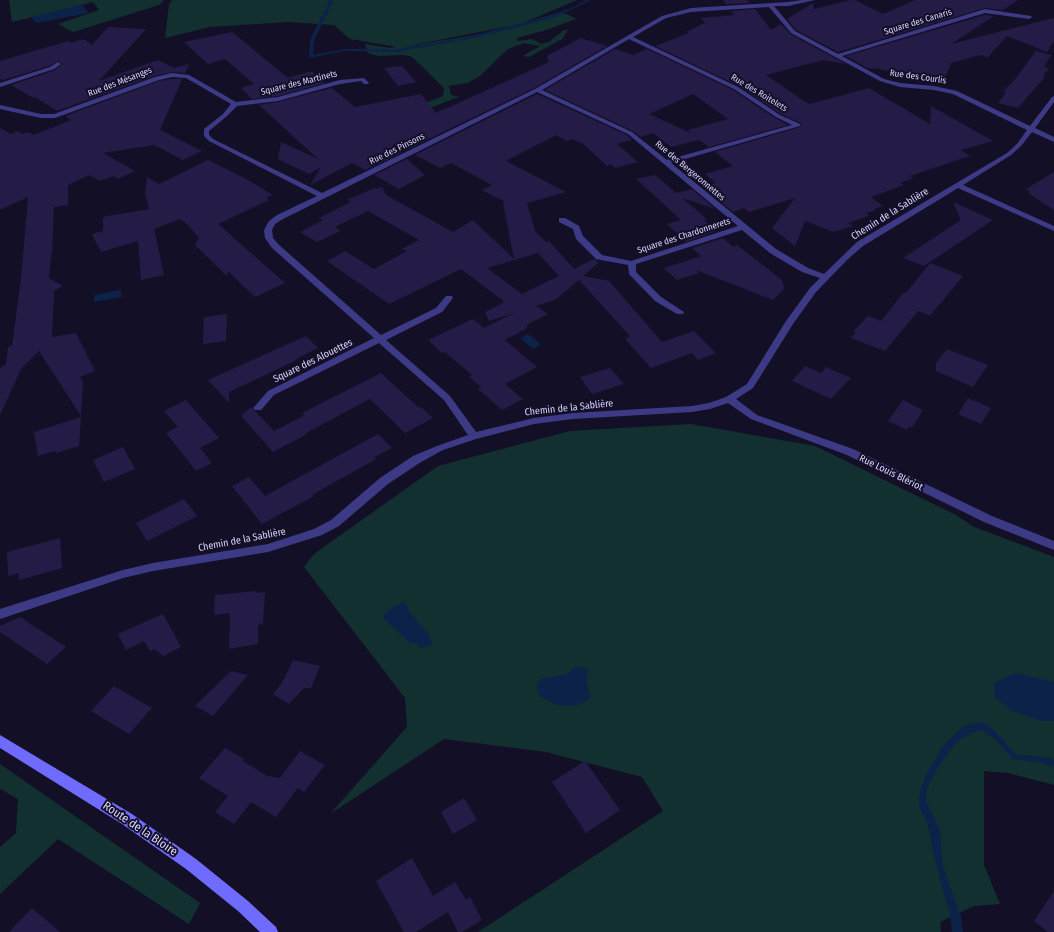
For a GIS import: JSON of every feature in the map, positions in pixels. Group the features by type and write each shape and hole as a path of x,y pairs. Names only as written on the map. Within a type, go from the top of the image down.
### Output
{"street":[{"name":"Rue des Pinsons","path":"474,436 448,398 275,246 269,238 268,230 272,223 280,217 537,90 672,14 706,7 771,6 812,0"},
{"name":"Rue des Courlis","path":"771,6 793,32 890,83 954,92 1054,140"},
{"name":"Square des Canaris","path":"837,56 985,11 1030,17"},
{"name":"Rue des Roitelets","path":"629,37 736,88 778,116 798,125 666,162"},
{"path":"0,85 52,68 58,64"},
{"name":"Rue des Mésanges","path":"0,107 41,116 55,116 157,78 172,75 187,76 235,104"},
{"name":"Square des Martinets","path":"235,104 278,99 340,82 362,79 366,83"},
{"name":"Rue des Bergeronnettes","path":"537,90 630,133 773,251 788,261 824,277"},
{"name":"Chemin de la Sablière","path":"0,614 123,574 153,566 268,548 318,532 335,524 384,481 418,459 474,436 534,421 573,416 692,409 710,406 729,399 750,386 789,323 824,277 860,244 1009,154 1019,145 1054,98"},
{"path":"235,104 226,115 206,130 206,135 211,140 322,196"},
{"path":"958,185 1054,229"},
{"name":"Square des Chardonnerets","path":"562,220 576,228 579,237 599,257 632,263 743,227"},
{"name":"Square des Chardonnerets","path":"632,263 632,272 658,298 680,312"},
{"name":"Square des Alouettes","path":"258,408 271,394 439,310 449,298"},
{"name":"Rue Louis Blériot","path":"729,399 754,417 850,452 988,519 1054,546"},
{"name":"Route de la Bloire","path":"0,741 134,823 191,864 243,906 270,932"}],"green space":[{"path":"9,0 164,0 159,5 73,32 58,24 99,10 93,2 12,22"},
{"path":"172,0 577,0 523,23 557,13 567,14 576,19 546,30 517,38 518,41 532,39 541,44 549,42 564,30 568,30 562,39 529,57 523,56 540,46 524,43 508,49 480,76 468,83 449,86 451,95 459,97 425,110 415,107 443,96 444,88 412,57 405,55 378,56 368,53 365,44 390,48 397,47 350,39 334,25 288,22 210,27 165,38 169,4","holes":["510,26 481,34 403,47"]},
{"path":"691,424 815,446 956,515 974,527 1054,557 1054,785 1008,773 984,771 984,865 1000,904 974,906 940,922 941,932 478,932 663,811 642,777 546,752 444,739 330,814 407,727 405,698 304,567 314,554 438,466 570,431"},
{"path":"0,764 200,903 189,924 58,839 0,894 0,847 16,833 18,799 0,789"}],"water":[{"path":"330,0 334,0 314,40 313,55 346,49 398,49 468,37 546,17 574,7 586,0 591,0 553,18 479,37 397,52 345,51 309,58 310,40"},
{"path":"82,5 89,13 36,23 31,17"},
{"path":"121,290 121,297 94,302 94,295"},
{"path":"528,334 541,344 533,349 520,338"},
{"path":"403,602 407,605 408,610 430,636 432,645 420,648 418,644 410,643 382,617 390,609"},
{"path":"576,666 589,669 586,680 590,697 587,701 574,706 563,706 557,705 540,696 537,688 538,681 541,679 567,674"},
{"path":"1016,673 1054,682 1054,721 1042,721 1013,711 995,698 994,683"},
{"path":"981,722 990,726 1017,755 1047,757 1054,760 1054,767 1043,763 1013,759 995,739 982,730 971,733 961,739 941,763 930,782 927,790 926,801 940,830 943,866 961,917 963,932 952,932 950,915 934,857 928,825 919,807 919,795 926,774 942,747 961,728 969,724"}],"building":[{"path":"723,0 747,0 750,3 726,4"},
{"path":"855,0 883,14 915,0 1018,0 1003,10 985,8 838,52 796,30 787,19 813,3 814,9"},
{"path":"755,9 771,30 781,24 790,34 846,64 823,60 766,75 807,103 810,104 869,88 930,124 931,106 993,141 961,150 970,156 910,176 914,178 900,183 904,185 871,197 883,206 866,213 869,216 848,223 853,226 834,232 805,221 795,246 772,228 795,198 749,212 744,208 733,212 702,186 716,183 705,174 733,166 715,152 800,127 801,123 781,114 739,86 655,46 689,33 686,32 705,23 701,18 734,15 731,11"},
{"path":"985,15 994,16 951,44 1054,18 1054,41 1047,52 1007,36 987,58 983,55 951,63 943,82 874,68 867,68 846,56"},
{"path":"108,27 146,29 99,81 158,60 174,68 189,64 185,73 172,72 154,76 57,111 35,97 33,98 11,85 55,70 62,64 59,61 49,66 3,80 0,79 0,61 68,41 70,43 84,39 92,45"},
{"path":"232,32 288,78 311,71 325,83 278,96 252,99 241,88 254,84 225,59 208,64 184,42"},
{"path":"581,38 607,46 534,88 406,150 394,144 393,145 401,153 365,170 352,163 310,185 321,167 309,174 278,159 281,142 318,159 259,105 278,102 332,88 355,107 421,94 436,113 549,62 547,56"},
{"path":"615,49 633,55 647,49 733,90 788,125 709,147 699,140 671,147 653,133 641,137 633,131 545,90","holes":["693,94 728,119 688,130 691,133 649,114"]},
{"path":"1036,51 1051,55 1044,67 1049,68 1043,77 1045,77 1018,108 998,103 1006,93 1003,92 1016,78"},
{"path":"402,66 416,82 398,86 384,68"},
{"path":"182,79 160,130 202,151 183,160 154,145 103,153 135,171 118,179 113,176 100,181 89,175 68,185 68,205 54,207 52,254 49,278 63,286 54,291 52,337 76,333 95,371 80,377 83,382 81,416 39,351 21,369 0,415 0,368 6,364 8,347 12,346 21,279 28,197 0,210 0,128 11,134 17,131 22,134 27,132 34,135 71,120 65,116 159,81"},
{"path":"537,94 627,135 632,140 617,144 638,162 615,168 611,164 607,166 582,143 571,139 567,141 556,135 506,161 566,192 527,203 535,231 546,242 549,241 574,269 594,259 598,263 583,276 609,281 662,342 694,331 716,353 698,360 692,353 651,368 625,339 630,336 579,280 555,300 536,306 548,314 528,324 526,329 505,340 537,367 505,384 523,399 502,410 478,389 481,387 469,377 472,375 445,352 442,353 428,340 473,319 484,328 514,313 489,321 485,312 505,302 461,269 389,304 327,261 345,251 374,269 407,251 402,249 419,240 368,211 335,227 340,231 317,242 300,232 323,220 319,218 351,202 347,200 374,188 376,189 382,187 386,195 453,232 473,220 514,259 503,203 505,202 482,190 492,185 451,163 440,168 415,155","holes":["538,253 559,276 522,294 487,268"]},
{"path":"407,159 425,175 399,189 374,175"},
{"path":"208,160 248,180 273,195 266,198 269,200 218,224 285,283 255,297 228,271 227,276 195,245 199,238 187,224 180,219 154,229 164,275 141,280 138,241 101,252 92,234 103,231 103,217 149,209 145,193 147,177 159,184"},
{"path":"1054,172 1054,210 1028,193 1031,192 1026,189"},
{"path":"655,175 676,193 692,189 715,209 682,198 707,219 704,220 716,231 686,242 667,224 681,220 636,179"},
{"path":"953,202 993,220 924,266 903,258 961,220"},
{"path":"723,238 733,247 737,245 782,280 784,289 773,300 696,270 699,273 677,280 664,268 701,256 692,248"},
{"path":"930,263 963,276 930,316 918,311 885,351 851,338 856,333 853,332 868,316 881,321"},
{"path":"227,314 226,341 203,344 204,317"},
{"path":"306,336 318,348 296,359 297,360 229,392 229,403 208,380"},
{"path":"947,349 988,365 973,387 936,371 936,363"},
{"path":"805,366 821,373 826,367 851,378 831,399 792,381"},
{"path":"610,368 624,384 592,394 580,377"},
{"path":"381,373 419,408 421,407 433,418 405,433 370,399 273,452 241,416 251,407 274,431 305,415 302,413"},
{"path":"968,398 991,408 981,424 958,414"},
{"path":"186,400 219,438 200,448 212,463 196,471 166,433 178,427 164,411"},
{"path":"903,400 923,410 912,428 909,427 907,430 888,421"},
{"path":"81,417 79,446 56,453 55,451 38,456 34,432"},
{"path":"378,434 392,448 374,457 376,459 312,495 314,496 262,524 232,486 249,477 265,496"},
{"path":"123,447 135,469 104,482 93,460"},
{"path":"184,499 197,516 147,541 136,523"},
{"path":"60,538 62,568 19,580 19,573 8,576 7,552"},
{"path":"256,591 256,593 265,592 263,624 258,625 258,644 229,649 230,613 214,615 215,595"},
{"path":"163,614 181,647 163,656 155,649 150,651 144,641 126,650 118,634"},
{"path":"20,617 66,647 47,664 0,632 0,626"},
{"path":"293,660 320,666 311,688 304,688 289,704 273,694 282,683"},
{"path":"231,671 248,675 213,716 195,706"},
{"path":"114,686 152,708 129,734 91,711"},
{"path":"225,748 244,759 243,761 267,776 280,778 300,751 325,765 304,792 298,788 276,817 251,802 234,824 215,812 228,796 199,778"},
{"path":"585,761 620,810 586,833 552,782"},
{"path":"464,798 477,820 453,834 441,812"},
{"path":"412,858 433,896 455,882 466,900 470,897 482,920 462,932 458,932 448,912 416,932 404,932 376,881"},
{"path":"1054,891 1054,932 1048,932 1034,921"},
{"path":"32,908 60,932 9,932"}]}
